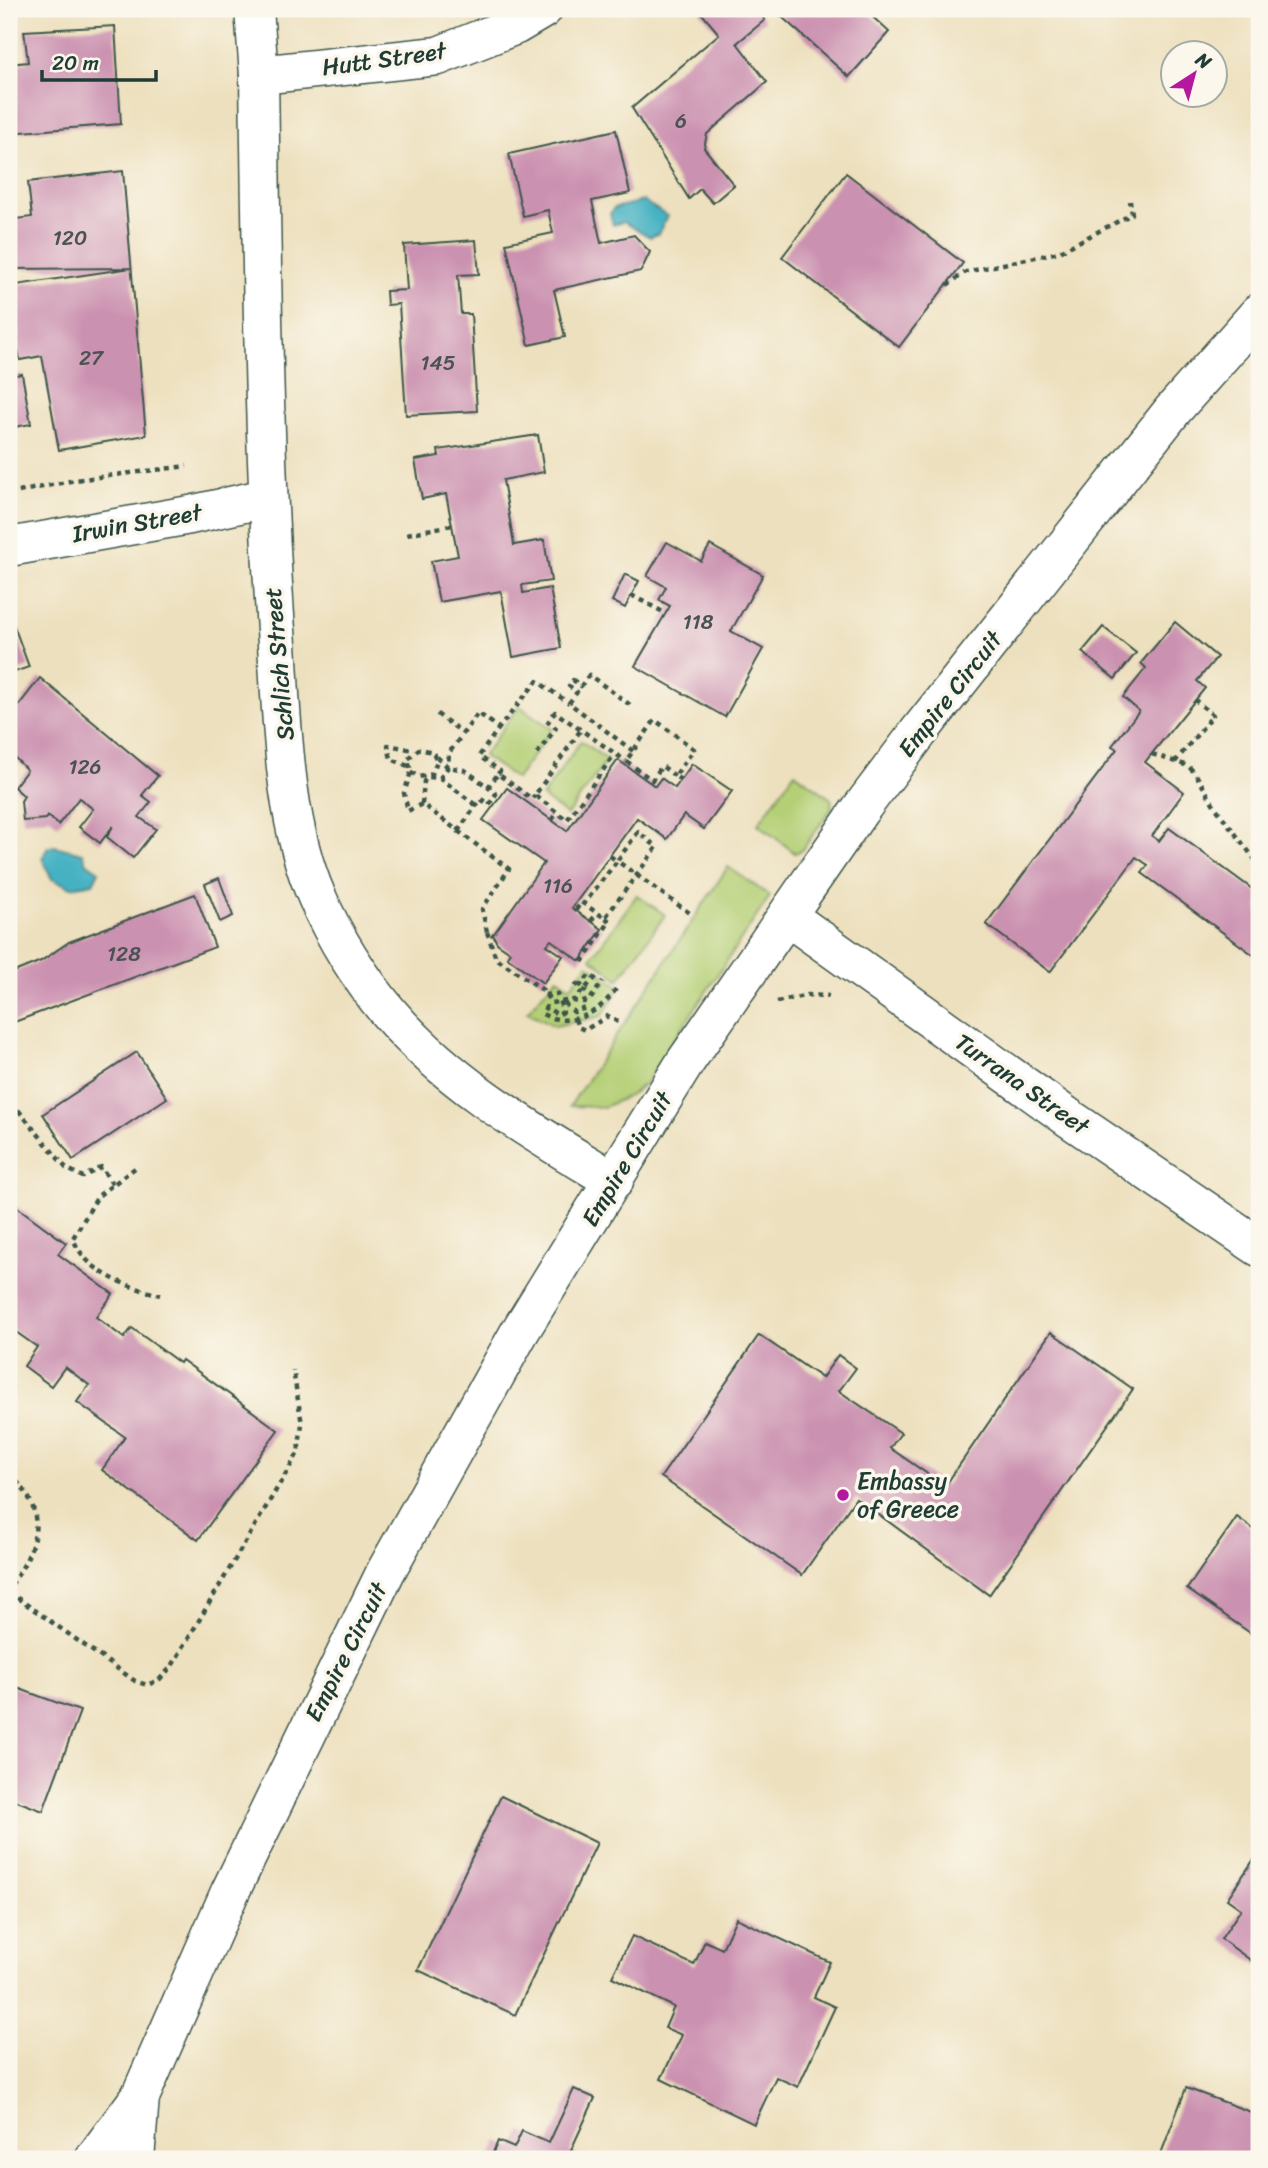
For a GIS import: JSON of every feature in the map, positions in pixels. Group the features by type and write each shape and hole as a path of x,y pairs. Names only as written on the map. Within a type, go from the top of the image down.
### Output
{"main road":[{"name":"Schlich Street","path":"254,9 259,75 266,498 281,708 297,829 316,895 347,952 388,1012 429,1055 484,1098 614,1181"},
{"name":"Hutt Street","path":"259,75 438,56 516,25 543,9"},
{"name":"Empire Circuit","path":"140,2097 230,1892 386,1571 519,1333 686,1061 910,744 1090,512 1173,410 1259,313"},
{"name":"Irwin Street","path":"9,547 190,515 266,498"},
{"name":"Turrana Street","path":"787,916 1069,1118 1259,1247"},
{"path":"94,2159 140,2097"},
{"path":"135,2159 140,2097"}],"path":[{"path":"947,285 966,272 1059,252 1132,214 1130,201"},
{"path":"9,494 75,480 187,466"},
{"path":"407,534 452,525"},
{"path":"631,595 666,613"},
{"path":"569,703 577,692 569,686 573,680 581,686 589,675 634,707"},
{"path":"488,788 500,771 479,756 537,681 633,751"},
{"path":"1175,762 1213,715 1195,700"},
{"path":"537,754 556,728 548,722 555,712 652,780 662,766 681,780"},
{"path":"440,778 448,767 448,756 478,713 499,728"},
{"path":"437,714 463,733"},
{"path":"626,761 655,720 694,748 675,776"},
{"path":"532,799 580,731"},
{"path":"408,766 391,759 388,744 415,750 428,749 448,767 465,770 496,794 489,805 481,799 458,831"},
{"path":"415,750 408,759 411,772 419,777 440,778 477,806"},
{"path":"1152,754 1188,766 1195,773 1216,808 1259,865"},
{"path":"498,774 567,820 585,800 614,755"},
{"path":"422,804 424,781 437,766 436,756"},
{"path":"411,772 404,793 408,811 422,804"},
{"path":"422,804 509,869 482,909 496,958 543,990 551,1003 584,1002 592,997 603,981"},
{"path":"552,820 557,812"},
{"path":"584,904 638,832 657,847 606,918"},
{"path":"610,856 639,874 691,914"},
{"path":"576,910 582,902 610,921 582,962"},
{"path":"592,921 597,913"},
{"path":"592,972 577,985 592,997"},
{"path":"572,1001 584,992 597,976"},
{"path":"562,1003 561,1015 546,1007 542,1014 555,1020 575,1019 600,1008 616,989"},
{"path":"545,995 557,994 562,1003 574,1012 586,1008"},
{"path":"772,1005 782,998 808,995 832,997"},
{"path":"575,1019 578,1027 585,1030 604,1017 618,1022"},
{"path":"9,1115 19,1111 66,1168 83,1177 100,1167 113,1185"},
{"path":"135,1168 98,1196 81,1220 73,1238 78,1250 96,1267 125,1286 160,1295"},
{"path":"9,1474 22,1489 37,1520 32,1549 9,1590 135,1681 147,1685 159,1680 172,1665 298,1453 302,1424 293,1370"}],"green space":[{"path":"519,706 552,729 516,779 483,756"},
{"path":"581,741 607,760 567,815 542,797"},
{"path":"795,772 831,799 832,808 802,850 795,853 758,824"},
{"path":"728,867 770,896 646,1082 631,1095 604,1107 570,1106"},
{"path":"637,895 665,915 619,979 591,958"},
{"path":"588,964 620,987 602,1016 555,1026 527,1012 557,977 570,987"}],"water":[{"path":"643,201 668,216 658,234 650,237 623,222 613,225 610,214 614,208"},
{"path":"54,846 83,853 86,862 99,871 93,883 71,887 52,879 42,858 48,848"}],"building":[{"path":"698,9 755,9 765,20 737,43 767,82 707,134 704,148 734,185 713,203 700,189 689,199 632,108 719,34"},
{"path":"773,9 864,9 889,32 849,77"},
{"path":"115,26 121,124 9,133 9,64 28,62 24,31"},
{"path":"616,130 630,193 592,201 601,243 634,235 650,252 641,271 554,290 565,337 529,345 506,243 553,233 548,210 523,216 509,154"},
{"path":"123,171 146,435 59,450 42,356 20,360 16,340 9,341 9,286 131,268 10,269 9,220 32,217 28,182"},
{"path":"846,173 963,263 899,347 782,257"},
{"path":"476,240 479,274 458,275 461,314 471,314 477,411 406,415 399,304 387,305 386,291 407,290 404,245"},
{"path":"22,374 31,424 9,428 9,376"},
{"path":"538,435 544,472 503,480 514,545 544,540 551,581 522,585 523,593 550,588 561,648 513,657 501,591 439,602 431,561 458,556 446,494 422,499 415,460 439,456 438,450"},
{"path":"667,542 701,561 710,545 763,575 731,631 763,649 725,717 635,666 670,606 659,600 666,587 647,576"},
{"path":"625,574 639,581 625,608 612,601"},
{"path":"1175,622 1217,657 1197,681 1205,688 1145,762 1184,792 1152,836 1159,841 1169,828 1259,894 1259,959 1142,873 1148,865 1136,857 1050,972 986,924 1117,749 1112,746 1139,711 1123,697 1146,668 1141,663"},
{"path":"13,623 29,667 9,674 9,624"},
{"path":"1103,627 1136,653 1115,679 1082,652"},
{"path":"40,678 158,776 142,795 151,802 139,817 156,829 133,858 107,837 113,826 100,843 79,827 93,809 79,798 58,825 48,816 46,819 23,821 21,801 24,796 14,787 27,770 9,752 9,718"},
{"path":"618,760 655,786 661,778 675,788 692,764 732,791 704,829 684,815 667,839 637,818 572,908 602,929 580,961 551,940 547,945 563,956 543,983 507,957 510,952 497,943 493,935 544,863 483,820 507,788 567,831"},
{"path":"219,878 233,916 220,922 205,884"},
{"path":"195,894 215,947 9,1024 9,974 41,961 69,942"},
{"path":"137,1052 167,1098 73,1160 43,1114"},
{"path":"9,1201 66,1243 58,1254 113,1294 96,1317 124,1338 132,1328 180,1363 182,1360 278,1430 198,1540 102,1470 125,1437 77,1402 89,1385 65,1367 51,1386 24,1366 37,1347 9,1327"},
{"path":"1051,1332 1133,1389 989,1595 856,1498 802,1575 661,1477 759,1335 822,1378 838,1355 856,1368 839,1391 901,1433 890,1448 945,1486"},
{"path":"1237,1517 1259,1533 1259,1639 1187,1589"},
{"path":"9,1685 80,1711 43,1811 9,1798"},
{"path":"501,1796 597,1843 515,2015 418,1970"},
{"path":"1259,1852 1259,1966 1221,1939 1241,1909 1227,1899"},
{"path":"736,1918 830,1962 814,1997 835,2007 798,2087 776,2077 754,2124 661,2079 682,2035 665,2028 674,2007 612,1977 632,1936 694,1965 705,1941 722,1949"},
{"path":"1186,2088 1259,2115 1259,2159 1159,2159"},
{"path":"574,2089 595,2098 570,2152 584,2159 490,2159 498,2141 514,2148 522,2131 549,2143"}],"place":[{"name":"Embassy of Greece","path":"843,1495"}]}
